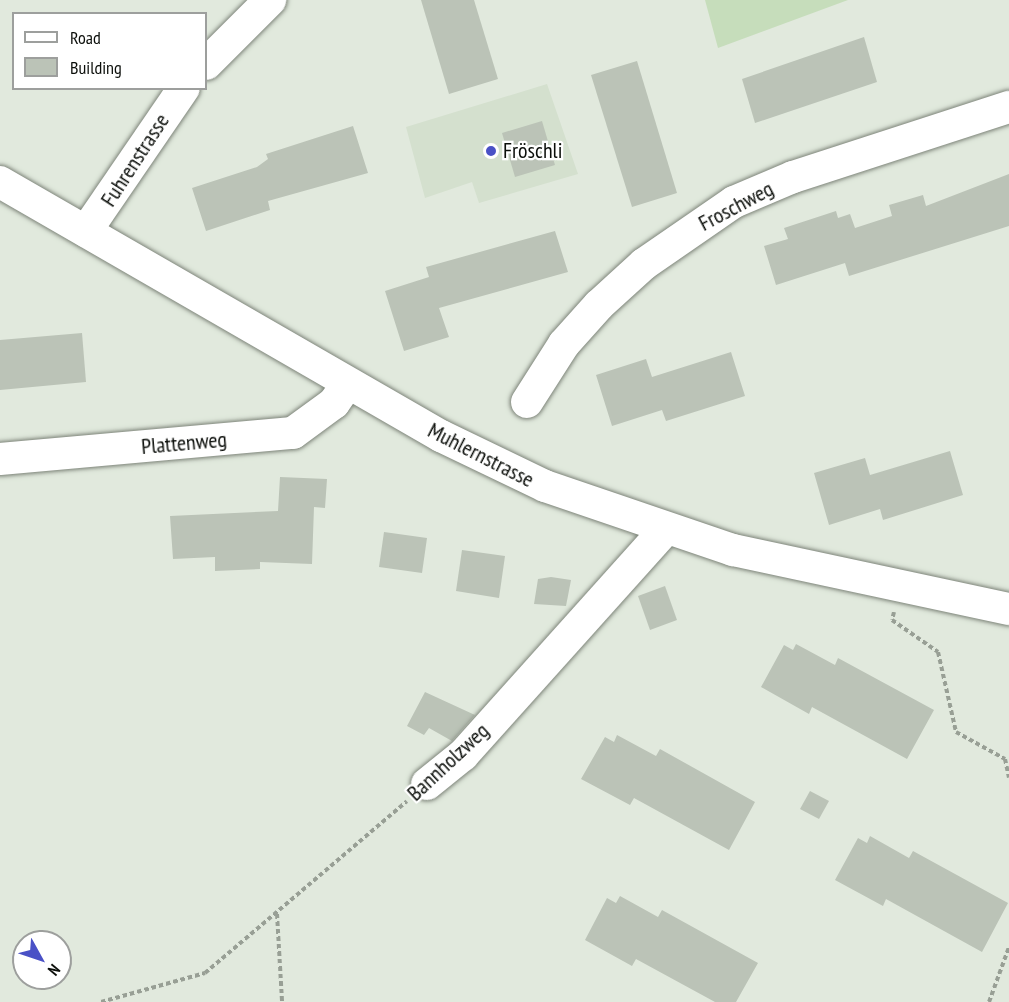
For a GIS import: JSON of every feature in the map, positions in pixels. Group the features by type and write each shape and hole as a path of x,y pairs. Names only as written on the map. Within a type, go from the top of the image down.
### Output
{"street":[{"path":"207,63 270,0"},
{"name":"Fuhrenstrasse","path":"86,231 183,90"},
{"name":"Froschweg","path":"527,402 564,344 599,305 644,264 734,202 793,177 1009,107"},
{"name":"Muhlernstrasse","path":"0,182 348,383 545,486 665,530 805,568 897,585 1006,601"},
{"name":"Plattenweg","path":"0,459 293,433 334,403 348,383"},
{"name":"Bannholzweg","path":"427,784 463,754 665,530"}],"path":[{"path":"897,585 892,620 939,652 956,732 1005,759 1009,777"},
{"name":"Bannholzweg","path":"101,1002 205,973 427,784"},
{"path":"277,913 282,1002"},
{"path":"989,1002 1009,947"}],"shaded area":[{"name":"Fröschli","path":"547,84 578,174 479,203 472,182 425,198 406,127"}],"green space":[{"path":"705,0 848,0 718,48"}],"building":[{"path":"421,0 474,0 498,79 449,94"},
{"path":"864,37 877,82 755,123 742,79"},
{"path":"637,61 677,193 632,207 591,75"},
{"path":"542,121 555,165 515,177 502,133"},
{"path":"353,126 368,173 268,201 270,210 206,231 192,188 257,167 268,159 266,154"},
{"path":"1009,174 1009,226 849,276 845,263 776,285 764,246 788,239 784,228 836,211 838,218 850,214 855,228 892,216 889,205 923,195 926,206"},
{"path":"555,231 568,272 439,308 449,337 404,351 385,291 429,277 426,267"},
{"path":"82,333 86,382 0,390 0,340"},
{"path":"731,352 745,396 666,421 662,410 612,426 596,375 646,359 652,377"},
{"path":"950,451 963,495 883,520 880,509 829,525 814,473 865,458 870,475"},
{"path":"280,477 327,479 325,508 314,507 312,564 260,562 260,569 215,571 215,557 173,559 170,516 278,511"},
{"path":"384,532 427,538 422,573 379,567"},
{"path":"462,550 505,556 499,598 456,591"},
{"path":"551,577 571,580 566,606 534,604 538,579"},
{"path":"665,586 677,620 650,630 638,596"},
{"path":"796,644 835,665 838,658 934,710 907,759 812,707 809,714 761,687 784,645 793,650"},
{"path":"425,692 475,715 452,741 429,728 424,735 407,726"},
{"path":"617,735 656,756 660,749 755,802 729,850 634,798 630,805 581,779 605,737 614,742"},
{"path":"810,791 829,801 819,819 800,809"},
{"path":"870,836 909,858 913,851 1008,903 982,952 886,899 883,906 835,880 858,838 867,843"},
{"path":"620,896 658,917 662,910 758,963 736,1002 715,1002 636,959 632,966 585,940 607,898 616,903"}],"place":[{"name":"Fröschli","path":"491,151"}]}
